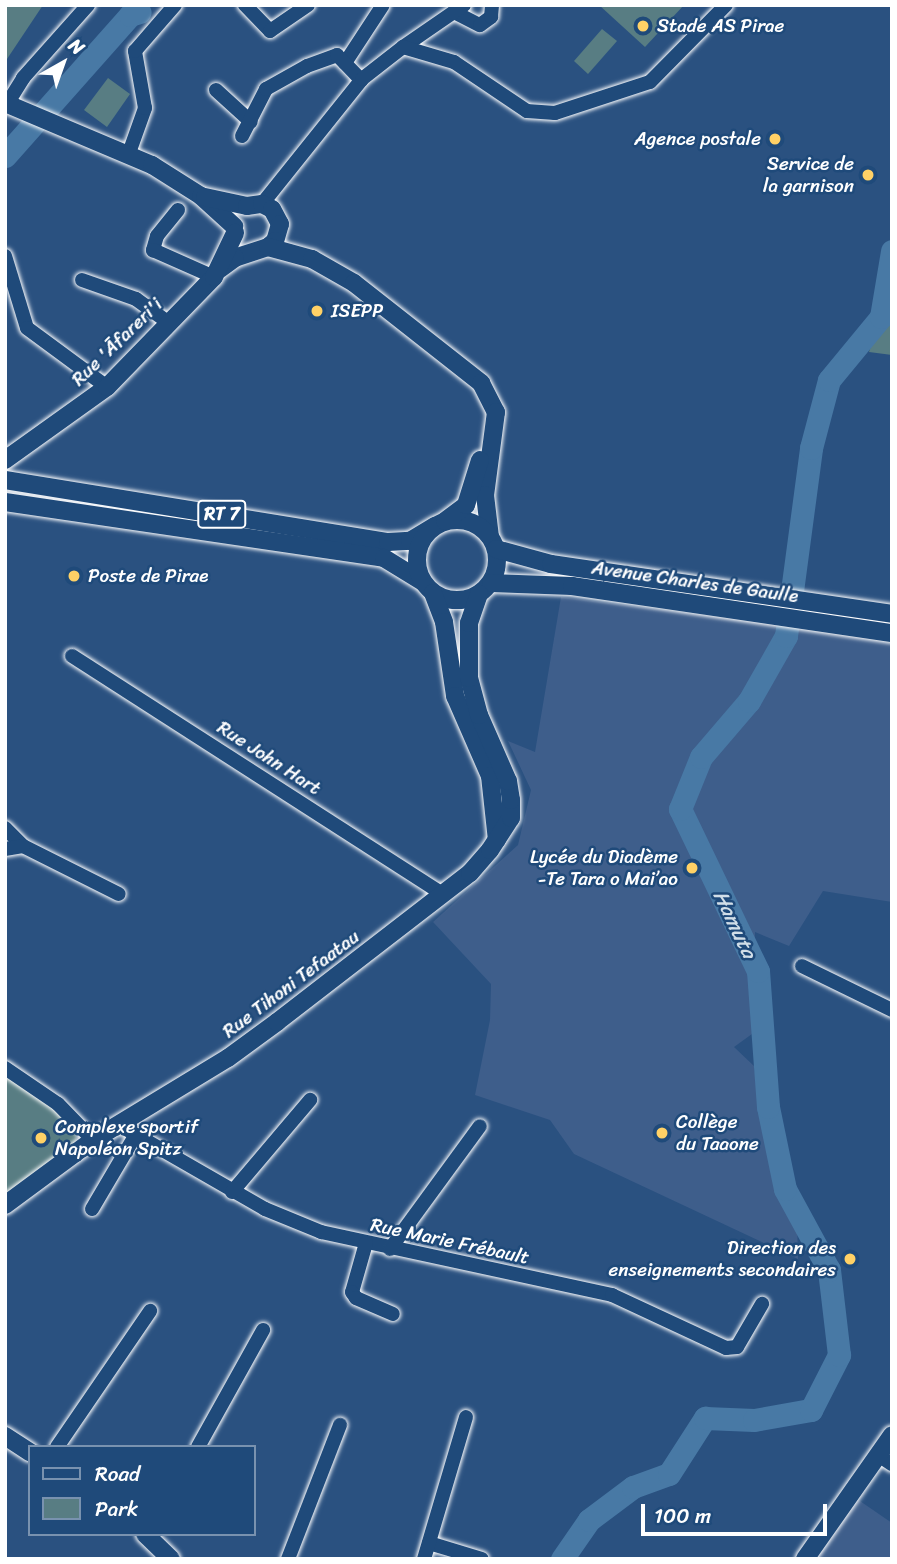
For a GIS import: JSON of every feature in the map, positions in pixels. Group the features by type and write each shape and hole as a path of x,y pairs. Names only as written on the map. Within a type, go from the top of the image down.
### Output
{"main road":[{"path":"12,106 129,153 201,196 235,230 244,246 312,259"},
{"path":"201,196 254,205 279,221 312,259 394,310 481,383 489,398 496,423 485,495 496,570 485,588"},
{"path":"235,230 254,205"},
{"path":"265,248 275,241 279,221"},
{"name":"Rue 'Āfareri'i","path":"215,274 235,230"},
{"name":"Rue 'Āfareri'i","path":"13,454 107,387 215,274 236,258 265,248"},
{"path":"489,398 472,493 466,505 439,524 417,552 428,587 444,622 455,696 490,776 497,840"},
{"path":"13,454 19,470 30,484"},
{"name":"RT 7","path":"5,480 388,542 410,541 439,524 470,522 493,543"},
{"name":"RT 7","path":"5,502 384,558 428,587 456,600 485,588"},
{"name":"Avenue Charles de Gaulle","path":"493,543 551,564 770,606"},
{"name":"Avenue Charles de Gaulle","path":"485,588 572,586 799,610 892,614"},
{"name":"Rue Tihoni Tefaatau","path":"5,1205 93,1140 228,1058 470,873 497,840 510,818 508,781 479,715 466,652 469,623 485,588"},
{"name":"Avenue Charles de Gaulle","path":"799,610 892,633"},
{"path":"5,1436 28,1451"},
{"path":"806,1559 888,1447"},
{"path":"148,1536 173,1557"}],"street":[{"path":"12,106 23,78 88,5"},
{"path":"129,153 145,108 135,51 176,5"},
{"path":"245,5 270,31 308,5"},
{"path":"345,62 383,5"},
{"path":"254,205 291,170 309,140 361,80 459,9 480,25 491,17 492,5"},
{"path":"403,47 454,62 527,111 555,113 650,82 726,5"},
{"path":"242,135 274,82 331,55 345,62 361,80"},
{"path":"216,90 251,121"},
{"path":"279,221 291,170"},
{"path":"178,210 157,236 152,247 160,256 215,274"},
{"path":"5,256 27,328 107,387"},
{"path":"82,279 136,299 169,323"},
{"name":"Rue John Hart","path":"72,656 443,894"},
{"path":"5,828 23,846 119,894"},
{"path":"5,849 23,846"},
{"path":"802,966 892,1010"},
{"path":"5,1068 58,1104 93,1140"},
{"path":"232,1192 310,1100"},
{"name":"Rue Marie Frébault","path":"119,1125 232,1192 321,1232 612,1295 726,1349 737,1347 762,1304"},
{"path":"390,1249 480,1126"},
{"path":"92,1209 135,1136"},
{"path":"366,1243 352,1292 355,1298 393,1314"},
{"path":"58,1445 150,1311"},
{"path":"199,1445 263,1330"},
{"path":"424,1559 466,1417"},
{"path":"288,1559 340,1425"},
{"path":"429,1543 481,1559"}],"shaded area":[{"name":"Lycée du Diadème -Te Tara o Mai’ao","path":"561,597 867,636 892,644 892,902 823,891 789,946 755,932 752,1034 734,1047 754,1066 767,1147 797,1218 798,1259 574,1154 550,1120 475,1095 490,1020 491,984 433,922 518,845 531,790 508,741 535,752"},
{"path":"857,1499 892,1523 892,1559 812,1559"}],"green space":[{"path":"5,5 43,5 5,62"},
{"name":"Stade AS Pirae","path":"599,5 684,5 645,47"},
{"path":"602,29 617,41 588,74 574,61"},
{"path":"108,78 130,94 107,127 84,110"},
{"path":"892,284 892,355 869,352"},
{"name":"Complexe sportif Napoléon Spitz","path":"5,1074 78,1127 75,1149 5,1196"}],"waterway":[{"path":"140,12 148,5"},
{"path":"5,156 130,15 140,12"},
{"name":"Hamuta","path":"562,1559 589,1520 633,1487 669,1474 705,1418 754,1420 811,1410 839,1355 829,1270 785,1189 768,1107 758,971 680,809 701,757 749,701 786,636 811,448 829,380 881,317 892,251"}],"place":[{"name":"Stade AS Pirae","path":"643,26"},
{"name":"Agence postale","path":"775,139"},
{"name":"Service de la garnison","path":"868,175"},
{"name":"ISEPP","path":"317,311"},
{"name":"Poste de Pirae","path":"74,576"},
{"name":"Lycée du Diadème -Te Tara o Mai’ao","path":"692,868"},
{"name":"Collège du Taaone","path":"662,1133"},
{"name":"Complexe sportif Napoléon Spitz","path":"41,1138"},
{"name":"Direction des enseignements secondaires","path":"850,1259"}]}
